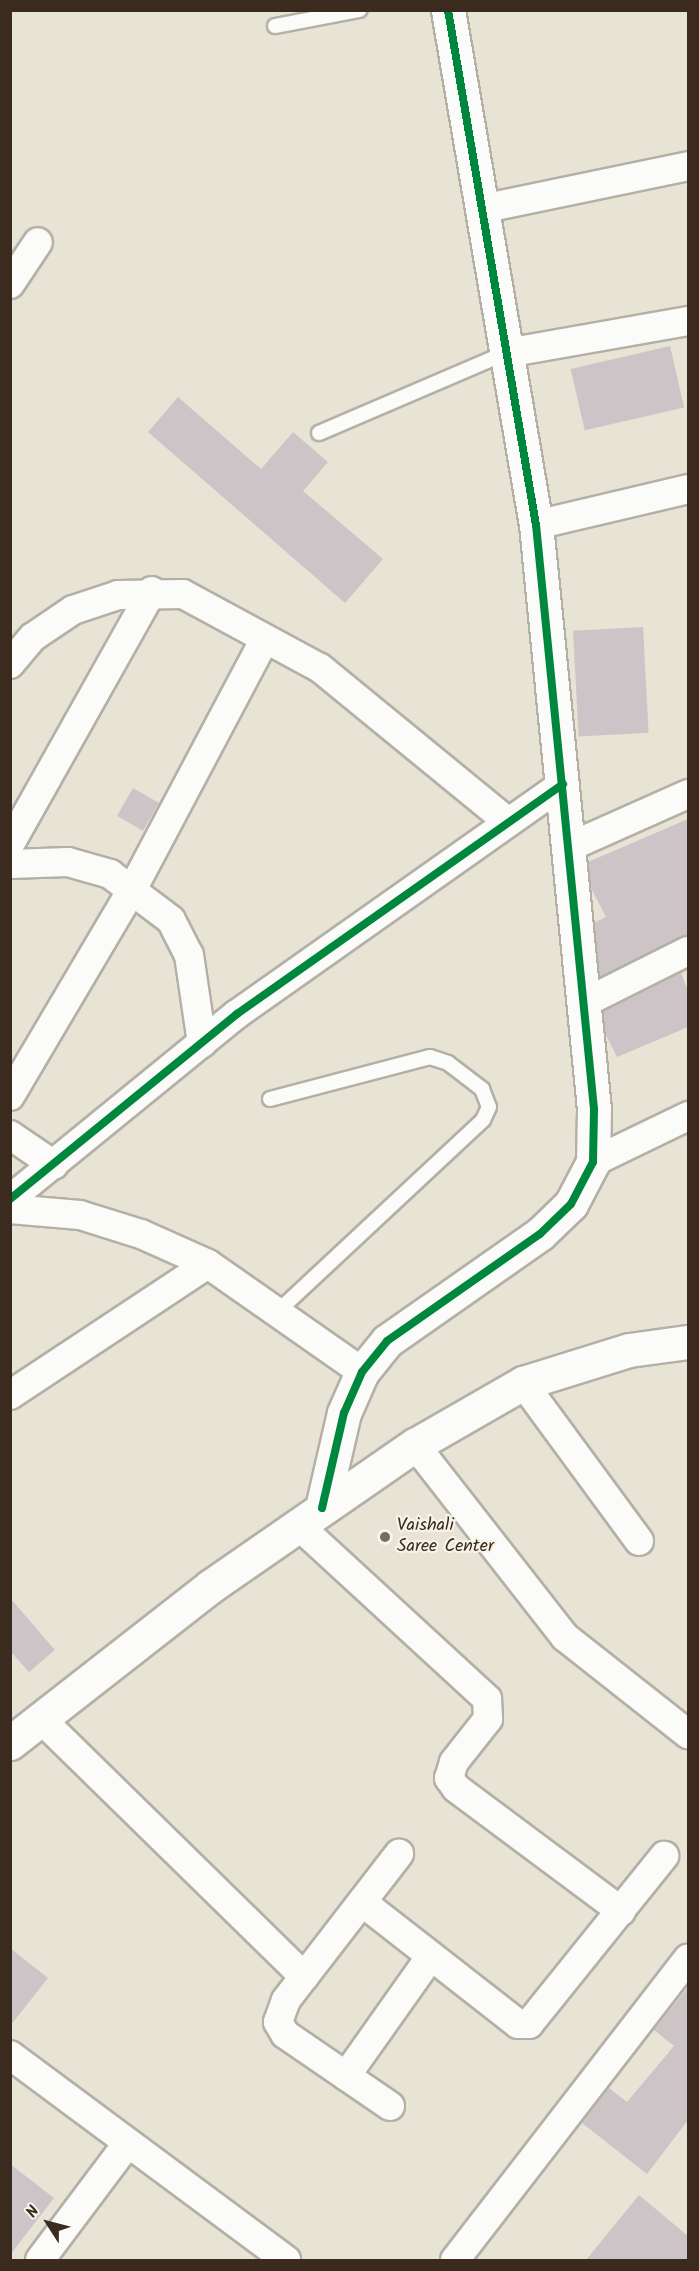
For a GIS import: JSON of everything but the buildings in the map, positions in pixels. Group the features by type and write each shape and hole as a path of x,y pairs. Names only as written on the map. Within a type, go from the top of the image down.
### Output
{"street":[{"path":"310,1517 344,1413 362,1372 387,1341 540,1234 571,1204 593,1162 584,1003 536,525 447,10"},
{"path":"481,209 688,166"},
{"path":"10,284 38,242"},
{"path":"506,353 688,321"},
{"path":"536,525 688,489"},
{"path":"10,664 33,637 73,610 118,594 152,591 183,594 320,668 371,706 508,822"},
{"path":"152,591 12,861 68,862 110,874 133,888 171,920 189,955 202,1043"},
{"path":"10,1095 133,888 265,639"},
{"path":"10,1199 202,1043 563,784"},
{"path":"569,847 688,794"},
{"path":"584,1003 688,951"},
{"path":"593,1162 688,1116"},
{"path":"10,1135 54,1165"},
{"path":"10,1209 80,1215 141,1234 208,1264 362,1372"},
{"path":"10,1395 208,1264"},
{"path":"10,1743 310,1517 415,1445 523,1383 629,1350 688,1342"},
{"path":"523,1383 639,1541"},
{"path":"415,1445 565,1637 688,1734"},
{"path":"310,1517 487,1699 488,1719 454,1762 449,1778 456,1788 621,1911"},
{"path":"42,1720 304,1977"},
{"path":"390,2106 285,2034 278,2022 304,1977 399,1854"},
{"path":"362,1902 518,2024 529,2024 664,1856"},
{"path":"345,2076 431,1956"},
{"path":"455,2260 688,1959"},
{"path":"10,2055 285,2260"},
{"path":"40,2260 128,2143"}],"lane":[{"path":"274,26 359,10"},
{"path":"319,433 506,353"},
{"path":"270,1099 430,1057 448,1063 482,1089 489,1107 483,1120 277,1312"}],"cycle path":[{"path":"322,1508 344,1413 362,1372 387,1341 540,1234 571,1204 593,1162 594,1109 536,525 448,10"},
{"path":"10,1199 237,1014 563,784"}],"place":[{"name":"Vaishali Saree Center","path":"385,1537"}]}
